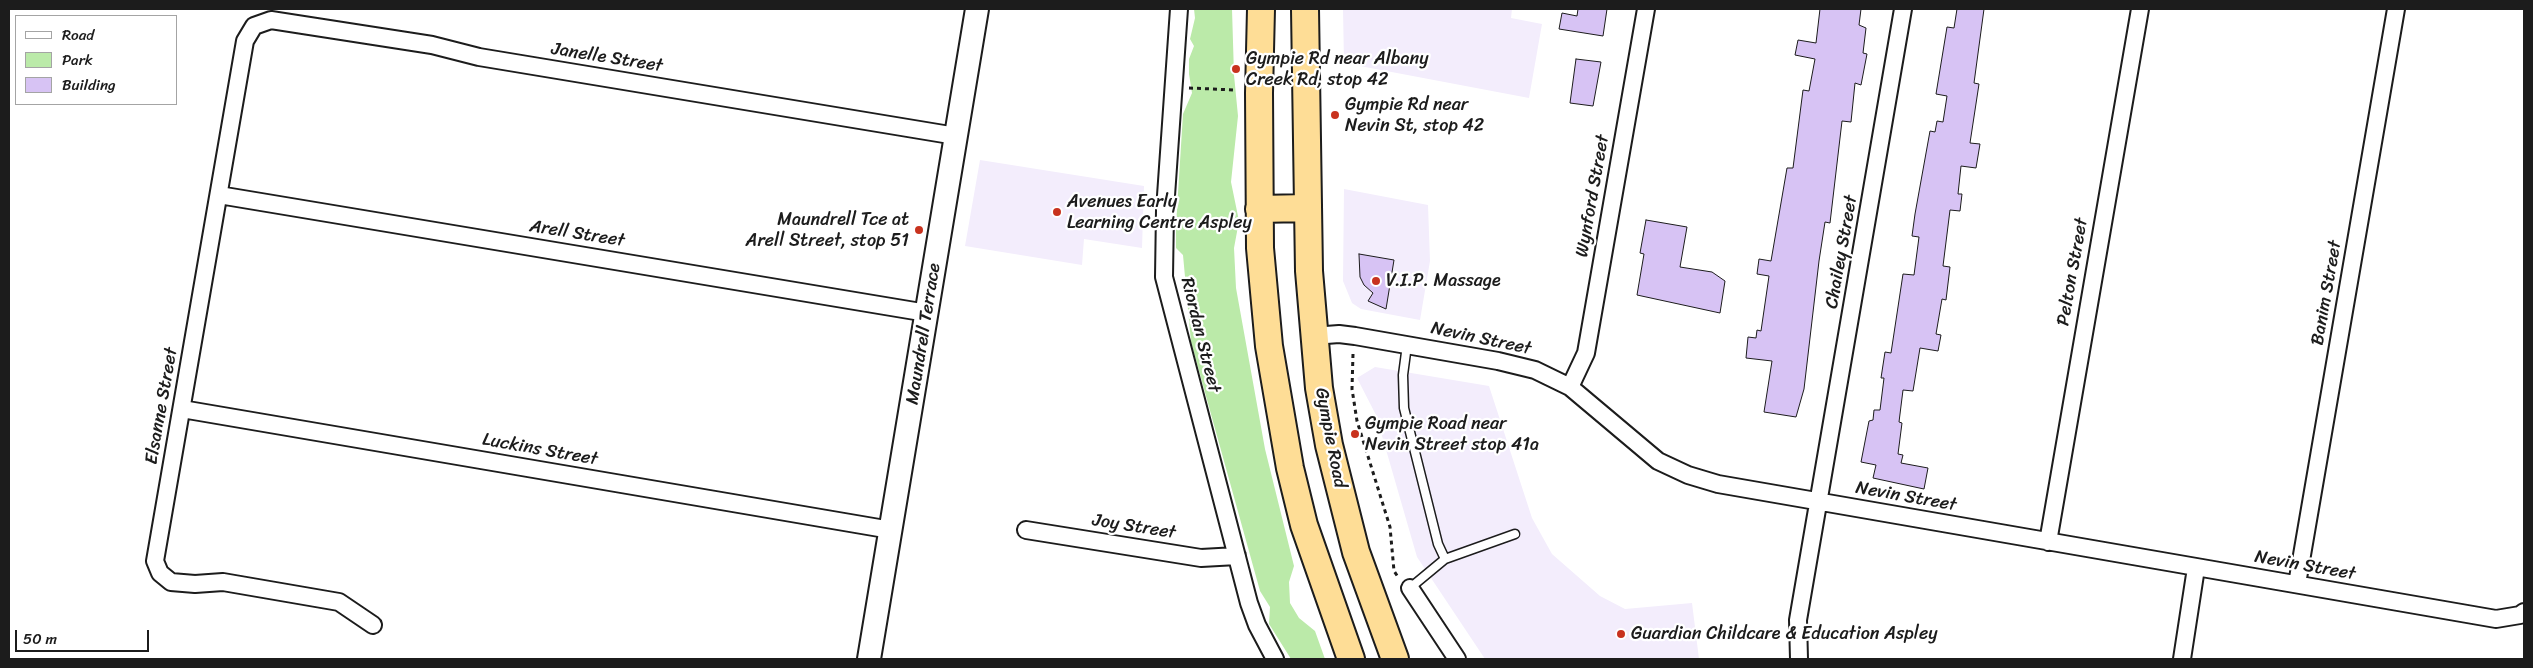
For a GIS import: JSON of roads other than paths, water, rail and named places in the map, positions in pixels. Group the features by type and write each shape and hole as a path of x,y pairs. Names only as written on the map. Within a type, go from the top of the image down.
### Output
{"highway":[{"path":"1261,9 1260,209 1263,287 1269,346 1290,468 1304,525 1351,659"},
{"name":"Gympie Road","path":"1305,9 1307,208 1313,336 1327,435 1338,482 1356,552 1395,659"},
{"path":"1260,209 1307,208"}],"main road":[{"name":"Maundrell Terrace","path":"870,659 977,9"}],"street":[{"name":"Riordan Street","path":"1178,9 1164,210 1164,276 1237,556 1257,625 1275,659"},
{"name":"Wynford Street","path":"1570,387 1586,353 1646,9"},
{"name":"Chailey Street","path":"1800,659 1798,620 1904,9"},
{"name":"Pelton Street","path":"2048,542 2140,9"},
{"name":"Banim Street","path":"2297,584 2396,9"},
{"name":"Janelle Street","path":"254,26 271,20 432,45 479,57 956,136"},
{"name":"Elsanne Street","path":"254,26 245,41 155,561 160,573 171,582 195,584 223,582 339,602 373,625"},
{"name":"Arell Street","path":"219,195 927,313"},
{"name":"Nevin Street","path":"1313,336 1339,334 1498,361 1535,370 1570,387 1658,461 1688,475 1718,484 2496,619 2520,615 2524,612"},
{"name":"Luckins Street","path":"182,409 891,530"},
{"name":"Joy Street","path":"1026,530 1201,558 1237,556"},
{"path":"2182,659 2196,568"},
{"path":"1410,588 1457,659"}],"lane":[{"path":"1407,345 1403,375 1404,408 1438,544 1445,559"},
{"path":"1410,588 1445,559 1515,534"}],"place":[{"name":"Gympie Rd near Albany Creek Rd, stop 42","path":"1236,69"},
{"name":"Gympie Rd near Nevin St, stop 42","path":"1335,115"},
{"name":"Avenues Early Learning Centre Aspley","path":"1057,212"},
{"name":"Maundrell Tce at Arell Street, stop 51","path":"919,230"},
{"name":"V.I.P. Massage","path":"1376,281"},
{"name":"Gympie Road near Nevin Street stop 41a","path":"1355,434"},
{"name":"Guardian Childcare & Education Aspley","path":"1621,634"}]}
